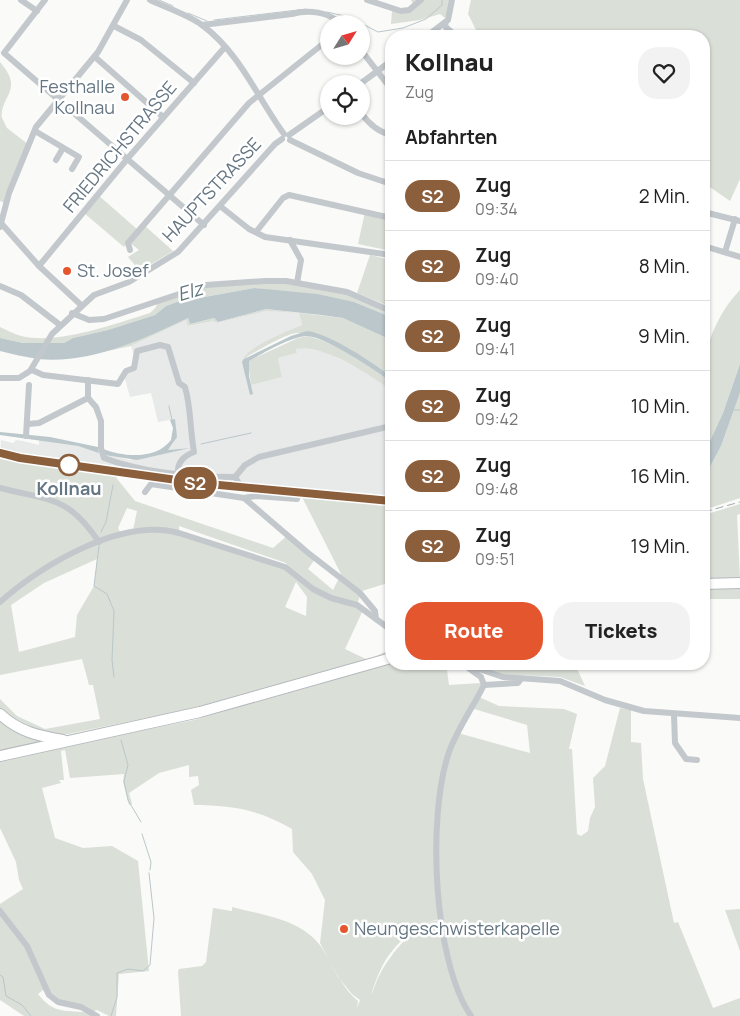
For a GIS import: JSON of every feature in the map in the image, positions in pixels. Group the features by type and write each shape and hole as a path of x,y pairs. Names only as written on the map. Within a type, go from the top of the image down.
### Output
{"highway":[{"path":"710,584 740,583"},
{"path":"0,756 200,712 385,660"},
{"path":"0,714 10,723 30,734 69,741"}],"street":[{"path":"21,0 37,11"},
{"path":"45,0 4,52 204,225"},
{"path":"81,305 39,266 0,224 9,193 35,132 59,98 95,57 127,0"},
{"path":"150,0 202,25 225,47 242,66 286,137 320,112"},
{"path":"367,0 401,11 409,10 421,0"},
{"path":"448,30 447,26 452,11 452,0"},
{"path":"202,25 221,24 303,11 327,15"},
{"path":"213,35 221,24"},
{"path":"114,26 140,40 194,83"},
{"path":"439,30 447,26"},
{"path":"447,26 451,30"},
{"path":"130,250 128,243 231,123 259,94 320,46"},
{"name":"FRIEDRICHSTRASSE","path":"39,266 128,158 225,47"},
{"path":"95,57 163,117"},
{"path":"370,63 385,82"},
{"path":"370,76 385,65"},
{"path":"370,124 385,134"},
{"path":"35,132 79,157 72,169"},
{"name":"HAUPTSTRASSE","path":"32,370 52,334 81,305 104,289 128,282 178,252 275,144 286,137 358,173 385,182"},
{"path":"56,160 63,148"},
{"path":"256,232 283,198 289,195 385,217"},
{"path":"220,206 265,237 385,254"},
{"path":"710,213 738,220 725,252"},
{"path":"290,240 301,260 297,283"},
{"path":"710,248 740,257"},
{"path":"72,314 89,320 104,319 206,285 265,281 297,283 360,296 385,308"},
{"path":"0,286 21,295 60,325"},
{"path":"0,378 19,378 32,370 43,375 120,383 126,371 134,368 137,352 160,345 168,346 179,383 185,387 190,404 188,412 194,452 183,458 178,468 178,474"},
{"path":"88,380 88,398 96,407 101,421 101,451 104,458 178,474 235,477"},
{"path":"26,436 29,385"},
{"path":"28,424 39,423 88,398"},
{"path":"235,477 245,465 259,457 385,427"},
{"path":"235,477 240,485"},
{"path":"145,492 151,484 244,498 256,496 297,500"},
{"path":"0,488 61,504 71,509 87,525 99,542"},
{"path":"244,498 307,552 351,585 372,607 377,615 376,619"},
{"path":"0,602 35,574 99,542 132,530 161,529 179,532 285,567 313,589 331,598 357,605 385,626"},
{"path":"472,670 481,677 484,685"},
{"path":"483,670 503,677 560,681 618,704 674,715 740,718"},
{"path":"484,685 518,683 521,679"},
{"path":"470,1016 460,1000 440,920 436,835 449,752 461,725 484,685"},
{"path":"674,715 676,748 686,759 697,760"},
{"path":"0,911 27,946 49,995 58,1002 81,1007 97,1016"}],"shaded area":[{"path":"411,0 449,0 449,10 445,18 440,14 420,20 391,24 392,11 402,13 415,8"},
{"path":"471,0 740,0 740,179 730,201 710,187 710,30 476,30 468,14"},
{"path":"0,62 11,80 10,92 2,110 2,118 7,128 29,145 7,204 0,201"},
{"path":"98,195 138,230 124,247 84,213"},
{"path":"365,212 385,217 385,250 358,244"},
{"path":"145,226 173,251 140,271 128,257 139,250 130,243"},
{"path":"370,255 385,259 385,305 357,293"},
{"path":"265,281 347,292 385,308 385,315 354,302 254,288 177,302 166,306 155,315 108,330 73,338 64,343 23,343 0,338 0,327 21,336 36,338 69,336 86,332 150,313 156,307 159,299 191,289"},
{"path":"254,288 317,294 354,302 385,315 385,337 343,318 266,309 218,322 214,318 190,324 188,318 115,349 77,358 58,360 38,359 0,351 0,338 23,343 64,343 73,338 108,330 155,315 166,306 177,302"},
{"path":"740,290 740,364 723,413 710,441 710,341 716,325"},
{"path":"266,309 343,318 385,337 385,372 334,342 321,337 297,333 272,343 248,356 242,362 245,356 259,345 302,325 299,313 266,311 216,323 214,321 188,326 186,320 131,346 88,355 107,350 188,318 190,324 214,318 218,322"},
{"path":"266,311 299,313 302,325 257,347 243,358 250,395 253,394 251,385 282,377 278,358 297,353 296,349 303,348 325,352 365,371 385,386 385,505 244,493 245,485 235,485 234,492 0,456 1,440 13,443 16,440 39,445 39,440 78,446 129,460 189,448 168,450 174,442 175,419 158,422 151,393 130,397 124,376 136,362 131,346 186,320 189,326 215,321 216,323"},
{"path":"307,331 327,337 362,356 385,372 385,378 337,347 314,337 306,336 284,342 249,361 249,376 253,394 250,395 242,362 244,359 291,336"},
{"path":"308,336 341,349 385,378 385,386 346,362 320,351 307,349 296,349 297,353 278,358 282,377 251,385 248,363 250,360 298,338"},
{"path":"740,364 740,393 721,446 710,467 710,441 723,413"},
{"path":"740,393 740,498 710,508 710,467 721,446"},
{"path":"175,419 177,437 168,450 190,448 137,460 105,455 103,449 130,455 148,454 157,451 171,440 173,428 170,420"},
{"path":"0,432 50,437 98,447 99,453 78,446 0,435"},
{"path":"0,456 114,475 135,501 273,548 288,535 315,559 308,569 333,590 341,574 302,497 385,504 385,584 362,591 357,604 363,610 345,649 368,660 385,652 385,670 447,670 449,685 481,683 483,684 477,696 499,706 564,709 577,714 569,749 572,749 577,834 581,836 588,831 590,818 595,807 593,778 605,766 620,708 631,710 631,742 641,743 643,779 674,923 678,922 713,1008 740,998 740,1016 473,1016 455,979 442,919 422,926 440,920 453,982 468,1016 181,1016 178,972 179,969 202,966 206,962 213,908 232,911 232,907 291,923 311,936 328,958 320,943 325,900 312,874 293,852 292,829 268,817 245,810 220,806 194,805 191,790 199,785 198,776 189,777 189,765 159,773 129,793 132,804 129,805 123,782 124,774 70,778 65,750 61,751 64,780 59,780 61,783 42,788 55,838 83,848 112,846 138,861 149,971 119,974 116,1016 109,1016 97,1010 94,1011 98,1016 24,1016 0,1000 0,904 23,889 19,880 16,862 0,828 0,759 194,720 320,684 318,674 189,709 68,734 45,734 43,742 0,750 0,699 17,716 45,729 100,719 93,685 89,685 82,659 0,675","holes":["127,508 137,511 133,530 121,534 118,528","179,526 286,563 289,569 179,532","97,559 94,586 77,615 75,637 19,652 11,605 44,583","296,582 307,597 306,616 285,607","471,708 527,725 530,753 458,733","422,926 413,933 384,966 371,995 377,977 389,955 408,935","340,980 360,1000 357,1008 358,1001 351,995","43,990 47,997 89,1013 56,1009 50,1006 38,994"]},
{"path":"740,504 740,514 737,515 740,579 710,580 710,513"},
{"path":"740,586 740,599 710,599 710,588"},
{"path":"488,670 578,670 585,686 560,677 499,674"},
{"path":"740,909 740,951 725,910"}],"waterway":[{"path":"159,0 173,6"},
{"path":"390,30 403,28 426,19 442,5 442,0"},
{"path":"214,20 306,9"},
{"path":"327,12 349,17 378,32 385,31"},
{"path":"188,13 207,21"},
{"path":"169,406 172,420"},
{"path":"733,410 740,410"},
{"path":"201,444 251,433"},
{"path":"101,532 106,522 113,485"},
{"path":"99,546 94,586 107,594 114,611 112,660 114,677"},
{"path":"121,740 128,765 124,781 128,800 141,822"},
{"path":"142,834 151,862 150,870"},
{"path":"111,1016 117,997 117,973 128,969 143,971 150,965 154,918 149,873"},
{"path":"0,975 3,977 6,996 22,1005 31,1016"}],"railway":[{"path":"0,453 38,461 180,481 385,500"},
{"path":"710,510 740,502"}],"train":[{"name":"S2","path":"0,453 20,458 156,478 240,488 385,500"}],"place":[{"name":"Festhalle Kollnau","path":"125,97"},
{"name":"St. Josef","path":"67,271"},
{"name":"Kollnau","path":"69,465"},
{"name":"Neungeschwisterkapelle","path":"344,929"}],"water label":[{"name":"Elz","path":"190,291"}]}
